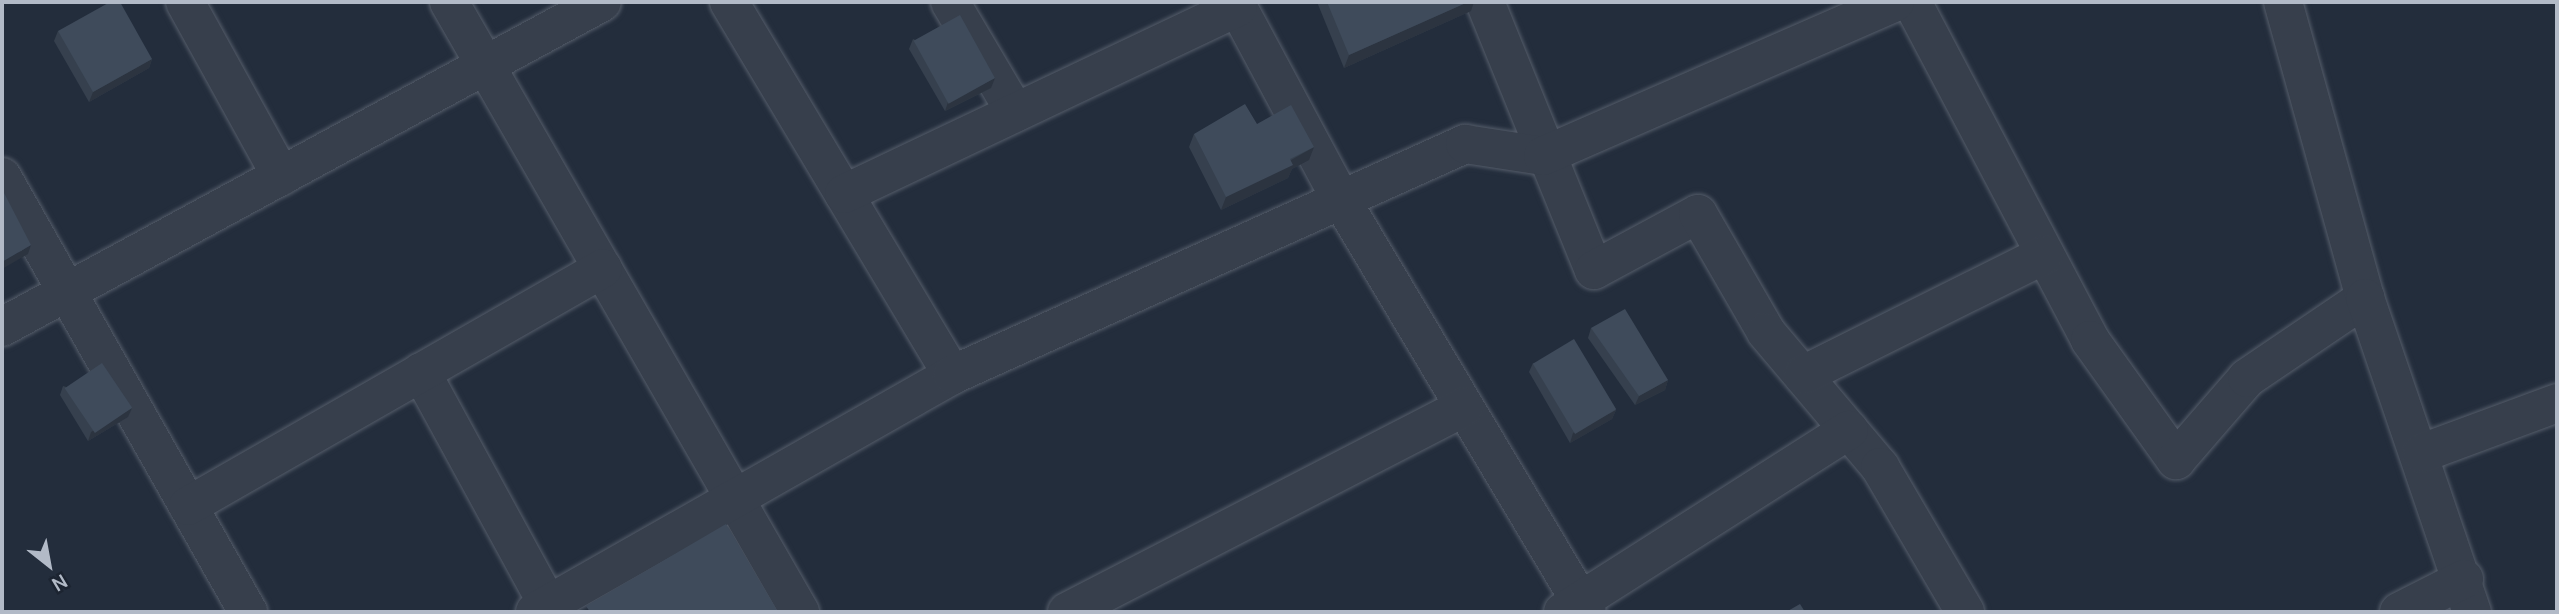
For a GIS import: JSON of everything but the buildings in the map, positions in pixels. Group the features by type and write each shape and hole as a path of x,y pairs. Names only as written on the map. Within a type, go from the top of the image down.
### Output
{"street":[{"path":"185,2 281,176"},
{"path":"449,2 484,68 603,268 800,612"},
{"path":"2,327 602,2"},
{"path":"729,2 952,375"},
{"path":"950,2 1015,112"},
{"path":"421,372 542,609 952,375 1343,204 1465,144 1543,156 1895,2"},
{"path":"1912,2 2090,340 2176,460 2247,378 2365,298"},
{"path":"2283,2 2365,298 2422,453 2468,596 2399,612"},
{"path":"1489,3 1543,156 1594,270 1698,214 1766,332 1880,467 1965,612"},
{"path":"844,194 1237,4 1343,204 1464,407 1577,609 1849,430"},
{"path":"2,177 248,612"},
{"path":"1802,375 2045,255"},
{"path":"188,506 603,268"},
{"path":"2422,453 2557,403"},
{"path":"1067,612 1464,407"}]}
